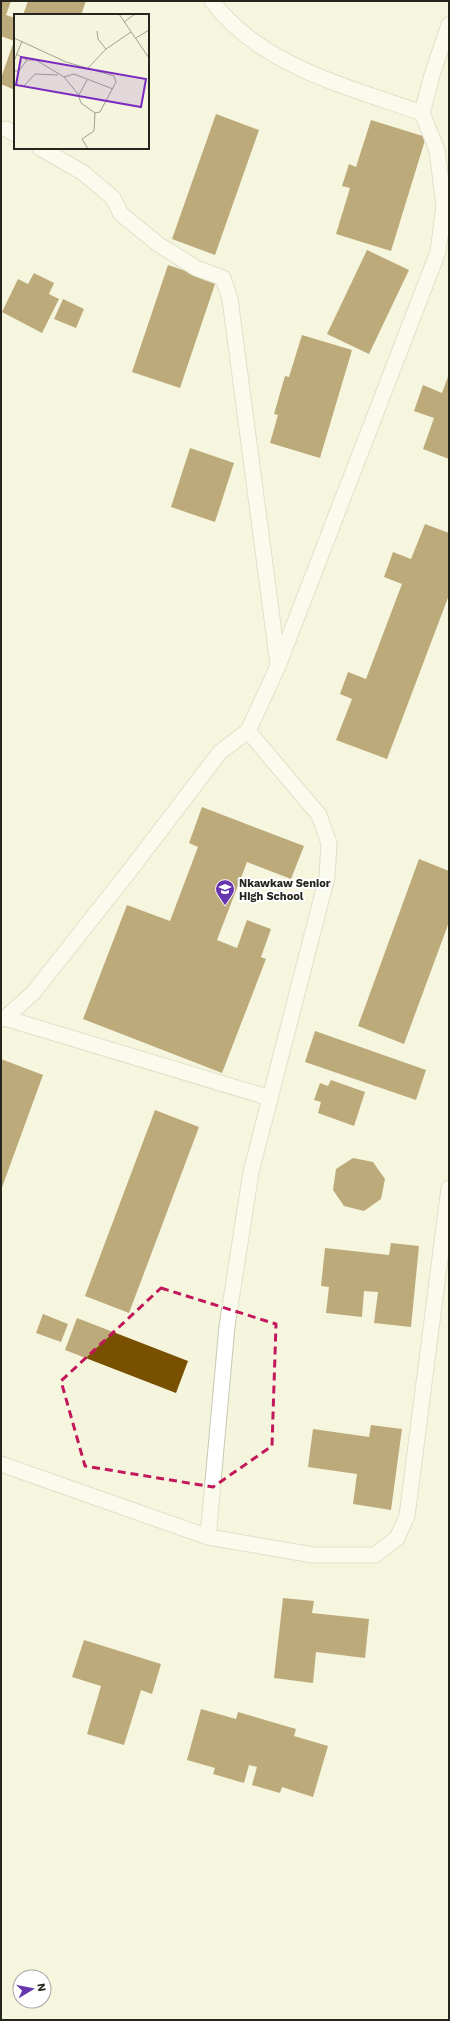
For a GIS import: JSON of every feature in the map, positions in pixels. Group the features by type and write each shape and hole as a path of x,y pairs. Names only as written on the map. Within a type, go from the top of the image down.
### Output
{"lane":[{"path":"212,1 223,15 268,51 325,79 422,113"},
{"path":"3,1018 32,993 131,869 220,752 248,731 278,666 438,252 442,227 443,199 436,150 422,113 432,75 449,24"},
{"path":"42,149 82,172 112,198 121,214 158,244 196,268 223,278 230,299 278,666"},
{"path":"208,1537 227,1326 251,1172 328,877 329,843 320,815 248,731"},
{"path":"3,1018 270,1098"},
{"path":"1,1464 208,1537 313,1555 375,1555 397,1538 407,1516 449,1188"}],"highlighted area":[{"path":"161,1288 276,1324 272,1446 213,1487 85,1466 61,1381"}],"building":[{"path":"1,1 11,1 6,15 14,18 14,41 1,36"},
{"path":"28,1 86,1 81,14 23,14"},
{"path":"14,41 14,90 1,84 1,78"},
{"path":"216,114 259,130 215,255 172,239"},
{"path":"371,120 426,137 391,251 336,234 350,188 342,186 349,164 356,167"},
{"path":"367,250 409,270 369,354 327,334"},
{"path":"168,265 216,281 180,388 132,372"},
{"path":"34,273 54,283 49,294 59,299 42,333 2,312 18,279 28,284"},
{"path":"63,299 84,309 76,328 54,319"},
{"path":"302,335 352,350 320,458 270,443 278,415 274,414 285,376 289,377"},
{"path":"449,374 449,459 423,449 434,418 414,411 423,385 442,393"},
{"path":"190,448 234,463 215,522 171,507"},
{"path":"425,524 449,533 449,595 387,759 336,740 352,699 340,694 348,672 366,679 402,584 384,577 393,552 411,559"},
{"path":"202,807 304,846 291,879 247,862 217,940 237,948 247,920 271,929 261,957 266,959 222,1073 83,1019 127,905 170,921 198,847 189,843"},
{"path":"419,859 449,871 449,922 404,1044 358,1026"},
{"path":"315,1031 426,1070 416,1100 305,1062"},
{"path":"1,1059 43,1075 1,1190"},
{"path":"331,1080 365,1092 354,1126 318,1113 321,1102 314,1100 320,1083 328,1086"},
{"path":"155,1110 199,1127 129,1313 85,1296"},
{"path":"353,1158 373,1162 385,1179 381,1199 364,1211 344,1206 333,1190 336,1169"},
{"path":"391,1243 419,1246 411,1327 374,1323 378,1292 364,1291 362,1317 326,1313 329,1287 321,1286 325,1248 389,1255"},
{"path":"43,1314 68,1324 61,1342 36,1333"},
{"path":"77,1318 188,1361 176,1393 65,1350"},
{"path":"371,1425 402,1429 391,1510 353,1504 357,1474 308,1467 313,1429 369,1437"},
{"path":"283,1598 314,1601 312,1613 369,1619 365,1658 316,1652 313,1683 274,1678"},
{"path":"84,1640 161,1664 152,1694 141,1690 124,1745 87,1734 101,1686 72,1677"},
{"path":"201,1709 236,1719 238,1712 296,1729 294,1736 328,1746 313,1797 282,1787 280,1793 252,1785 257,1767 249,1765 244,1783 213,1774 215,1768 187,1760"}],"place":[{"name":"Nkawkaw Senior High School","path":"225,906"}]}
